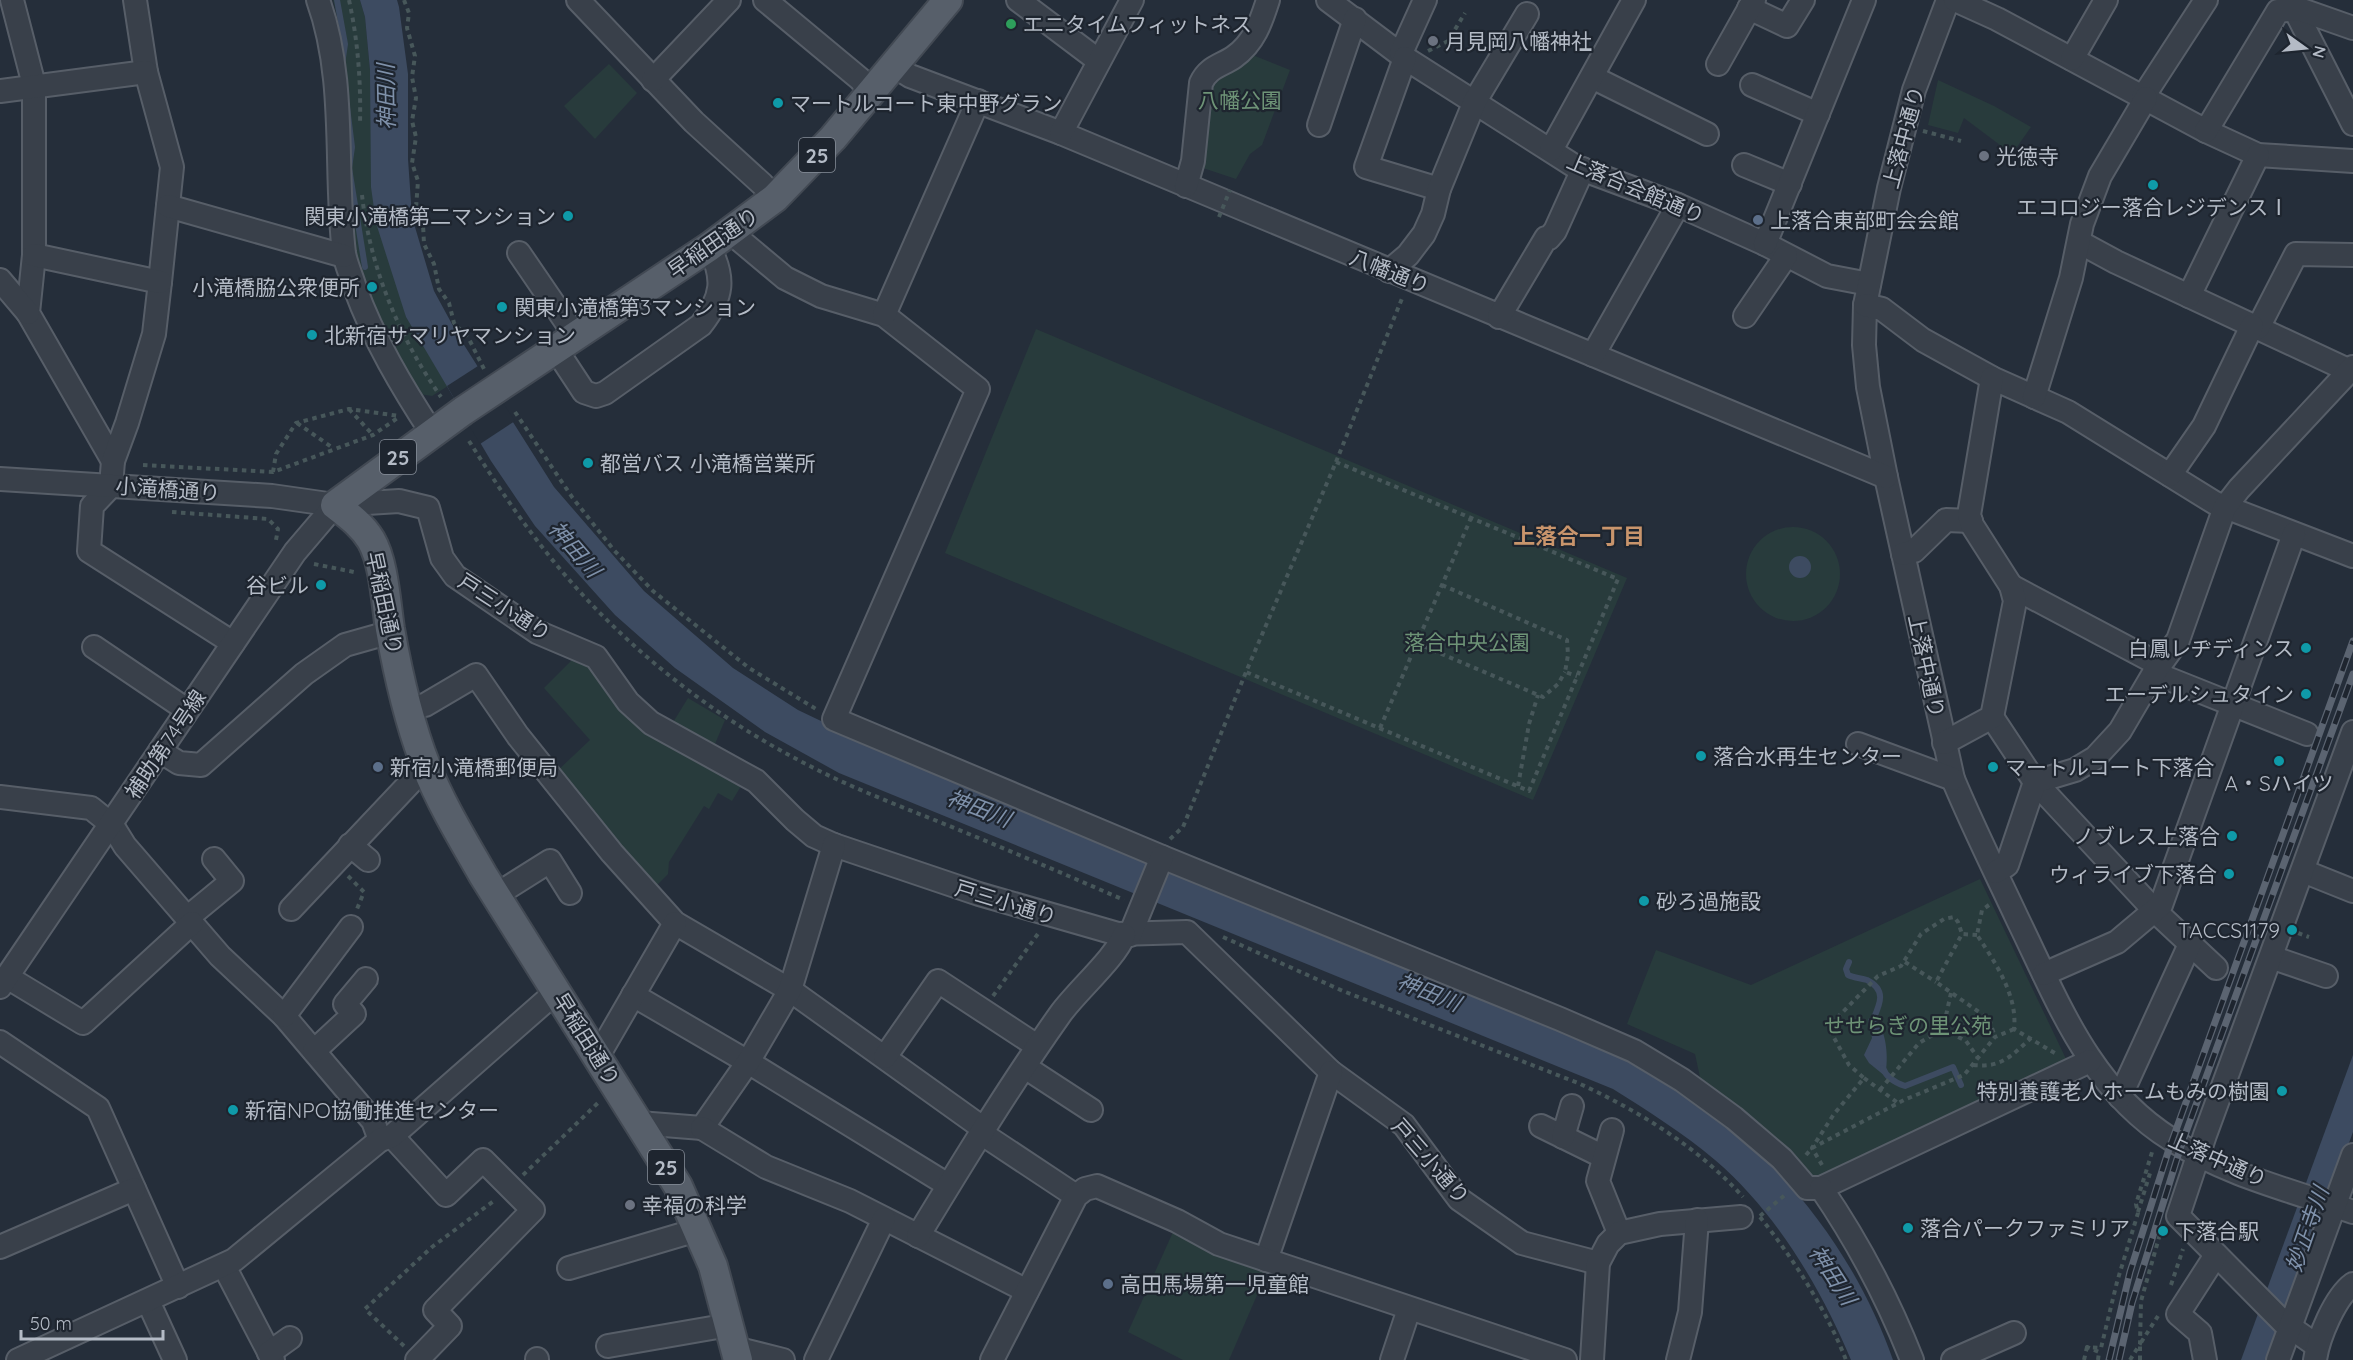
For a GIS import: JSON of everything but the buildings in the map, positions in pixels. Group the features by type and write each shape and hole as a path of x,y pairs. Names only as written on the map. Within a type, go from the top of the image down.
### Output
{"main road":[{"name":"早稲田通り","path":"734,1344 713,1266 678,1186 453,824 426,766 408,708 391,632 380,566 371,541 356,522 335,505 432,433 452,404 489,380 565,341 719,239 775,198 814,159 948,0"}],"street":[{"path":"12,0 34,85 34,255 28,313"},
{"path":"135,0 146,72 172,166 154,334 127,423 122,463 111,486 92,506 89,551 233,643"},
{"path":"318,0 327,26 335,79 344,256 363,311 382,351 432,433"},
{"path":"578,0 694,122 775,198"},
{"path":"653,80 729,0"},
{"path":"765,0 860,79 872,92"},
{"path":"1018,0 1098,62"},
{"path":"1061,133 1132,0"},
{"path":"1186,186 1193,160 1201,83 1205,74 1234,57 1251,41 1258,30 1268,0"},
{"name":"上落合会館通り","path":"1328,0 1408,59 1583,169 1678,205 1867,294 1882,309 1923,340 1992,378 2068,412 2170,476 2225,507 2353,556"},
{"path":"1425,0 1408,59 1366,167 1439,189"},
{"path":"1551,150 1634,0"},
{"path":"1718,64 1752,4 1787,26 1803,0"},
{"path":"1765,244 1864,0"},
{"name":"上落中通り","path":"1948,0 1914,90 1889,189 1867,294 1864,345 1868,387 1886,477 1953,779 2044,974 2090,1061 2120,1097 2159,1132 2198,1155 2237,1172 2338,1207"},
{"path":"1955,0 1997,19 2206,131 2258,155 2353,161"},
{"path":"2072,59 2106,0"},
{"path":"2034,397 2071,278 2082,224 2100,176 2201,2"},
{"path":"2206,131 2278,11 2295,6 2353,27"},
{"path":"2295,6 2353,124"},
{"path":"1389,271 1408,255 1424,234 1433,214 1439,189 1475,101 1527,14"},
{"path":"1319,125 1355,19"},
{"name":"八幡通り","path":"894,66 910,76 1061,133 1886,477"},
{"path":"0,91 146,72"},
{"path":"1592,77 1707,134"},
{"path":"1752,85 1818,114"},
{"path":"885,315 978,101"},
{"path":"2189,296 2258,155"},
{"path":"1744,165 1790,184"},
{"path":"1499,316 1546,238 1549,238 1555,231 1583,169"},
{"path":"1593,355 1678,205"},
{"path":"168,206 344,256"},
{"path":"519,253 565,341 584,392 596,396 605,393 702,325 712,312 720,292 717,262 719,239 785,278 821,296 885,315 978,389 834,718 1634,1051 1682,1080 1734,1118 1782,1160 1807,1188 2090,1061"},
{"path":"2035,782 2075,770 2095,758 2120,731 2157,669 2178,640 2189,615 2225,507 2351,369 2255,327 2116,262 2079,242"},
{"path":"2170,476 2204,426 2296,254 2353,255"},
{"path":"34,255 160,282"},
{"path":"1745,316 1786,256"},
{"path":"0,280 28,313 122,463"},
{"path":"1992,378 1969,515 2011,586 2015,601 1992,717 2035,782 2155,911 2216,968"},
{"name":"小滝橋通り","path":"0,479 272,496 335,505"},
{"name":"戸三小通り","path":"335,505 399,501 428,508 442,558 455,576 537,632 596,657 628,702 651,723 756,781 814,836 834,845 1051,916 1127,935 1187,932 1331,1072 1404,1125 1459,1199 1522,1243 1598,1263"},
{"name":"補助第74号線","path":"3,982 112,825 295,552 335,505"},
{"path":"1903,554 1914,551 1946,520 1971,521"},
{"path":"2044,974 2117,942 2161,905 2294,534"},
{"path":"2011,586 2157,669 2233,705 2307,734"},
{"path":"160,751 179,763 201,765 304,674 345,645 391,632"},
{"path":"94,647 188,710"},
{"path":"408,708 425,705 476,675 532,754 612,853 675,923 790,990 1076,1196"},
{"path":"1944,743 1992,717"},
{"path":"2353,732 2198,1155 2178,1216 2316,1353 2332,1312 2353,1284"},
{"path":"1858,744 1953,779"},
{"path":"291,909 426,766"},
{"path":"1996,872 2007,865 2035,782"},
{"path":"0,797 91,808 112,825 125,846 220,956 284,1016 386,1138 446,1195 483,1160 533,1210 435,1310 450,1326 417,1360"},
{"path":"350,845 368,860"},
{"path":"702,1128 748,1062 790,990 834,845"},
{"path":"918,1236 1037,1046 1075,994 1127,935 1145,899 1161,856"},
{"path":"3,982 83,1023 232,881 214,859"},
{"path":"496,896 550,861 570,893"},
{"path":"2302,870 2353,891"},
{"path":"598,1056 675,923"},
{"path":"284,1016 351,927"},
{"path":"2120,1097 2190,944"},
{"path":"2271,957 2326,976"},
{"path":"314,1051 354,1014 345,1004 366,979"},
{"path":"885,1058 938,981 1037,1046"},
{"path":"18,1360 234,1260 386,1138 557,991"},
{"path":"633,995 748,1062 948,1185"},
{"path":"0,1042 98,1108 178,1287"},
{"path":"1024,1067 1090,1110"},
{"path":"1266,1260 1331,1072"},
{"path":"1563,1137 1572,1106"},
{"path":"639,1123 702,1128 766,1167 850,1202 1028,1291"},
{"path":"1541,1126 1604,1157"},
{"path":"1612,1130 1598,1181 1619,1233"},
{"path":"2278,1360 2286,1325 2338,1207 2353,1155"},
{"path":"1824,1181 1876,1277 1912,1360"},
{"path":"992,1360 1076,1196 1085,1189 1096,1186 1177,1221 1219,1244 1565,1360"},
{"path":"0,1247 135,1189"},
{"path":"1592,1360 1598,1263 1608,1244 1619,1233 1660,1224 1741,1217"},
{"path":"816,1360 884,1219"},
{"path":"1678,1360 1689,1312 1697,1220"},
{"path":"569,1268 697,1230"},
{"path":"2205,1360 2200,1333 2178,1314 2216,1255"},
{"path":"224,1266 271,1357 290,1338"},
{"path":"148,1301 176,1360"},
{"path":"1392,1360 1409,1309"},
{"path":"1953,1360 2014,1333"},
{"path":"608,1346 734,1344 783,1360"}],"path":[{"path":"349,0 356,32 361,85 360,133"},
{"path":"404,0 409,13 407,28 415,56 412,77 416,98 412,121 416,137 412,163 418,181 416,208 423,225 424,244 434,264 439,289 448,303 454,323 469,339 489,380"},
{"path":"1408,59 1426,53 1448,41 1465,13"},
{"path":"1905,127 1961,141"},
{"path":"362,190 364,210 380,278 395,318 425,376 452,404"},
{"path":"1219,217 1230,190"},
{"path":"1161,856 1183,827 1403,296"},
{"path":"122,463 273,472 373,435 400,417 349,410 296,423 276,454 273,472"},
{"path":"349,410 373,435"},
{"path":"516,412 572,497 612,549 653,591 749,668 834,718"},
{"path":"296,423 334,448"},
{"path":"1246,672 1529,791 1618,579 1336,462"},
{"path":"167,512 268,519 278,528 276,540"},
{"path":"1380,728 1471,518"},
{"path":"314,564 354,572"},
{"path":"1416,644 1543,697 1558,684 1565,672 1568,656 1567,640 1442,585"},
{"path":"1565,672 1577,676"},
{"path":"1518,786 1529,724 1538,695"},
{"path":"334,863 364,892 351,927"},
{"path":"1995,902 1982,910 1977,935 1995,962 2006,987 2015,1016 2014,1029"},
{"path":"983,1010 1051,916"},
{"path":"1898,1103 1849,1065 1832,1034 1834,1021 1878,976 1905,962 1921,934 1944,919 1954,917 1959,922 1962,934 1936,982"},
{"path":"1962,934 1977,935"},
{"path":"1905,962 1989,1019 1995,1037"},
{"path":"1880,1090 1919,1042 1943,1029 1951,993"},
{"path":"1943,1029 1966,1041 1978,1058"},
{"path":"1812,1148 1898,1103 1964,1075 1995,1037 2014,1029"},
{"path":"2014,1029 2031,1038 2037,1045 2067,1059"},
{"path":"1972,1065 1985,1066 2006,1061 2031,1038"},
{"path":"1805,1156 1834,1114 1864,1078"},
{"path":"417,1360 365,1309 432,1247 510,1188 616,1085"},
{"path":"2138,1213 2136,1204 2155,1143"},
{"path":"1812,1148 1824,1181"},
{"path":"2087,1347 2101,1348 2117,1282 2151,1170"},
{"path":"1764,1215 1793,1187"},
{"path":"2130,1360 2140,1344 2141,1300 2164,1220"},
{"path":"2084,1360 2087,1347"},
{"path":"2087,1347 2100,1352 2098,1360"}],"green space":[{"path":"333,0 360,0 365,17 370,70 406,317 448,386 432,396 419,394 397,360 371,303 354,247 345,190 343,71"},
{"name":"八幡公園","path":"1250,54 1290,70 1262,145 1250,154 1236,179 1197,166 1211,72"},
{"path":"609,64 637,93 595,139 564,106"},
{"path":"1938,80 1994,106 2031,127 2012,154 1964,118 1958,133 1928,125"},
{"name":"落合中央公園","path":"1036,329 1627,578 1533,800 945,553"},
{"path":"1793,527 1811,531 1826,541 1836,556 1840,574 1836,592 1826,607 1811,617 1793,621 1775,617 1760,607 1750,592 1746,574 1750,556 1760,541 1775,531"},
{"path":"576,656 744,781 732,801 718,793 709,809 704,806 669,862 668,874 653,889 554,774 590,740 544,688"},
{"path":"688,698 725,720 715,744 672,724"},
{"name":"せせらぎの里公苑","path":"1980,879 2068,1063 1813,1181 1701,1082 1695,1054 1627,1024 1656,950 1751,985"},
{"path":"1173,1232 1267,1272 1229,1360 1183,1360 1128,1332"}],"water":[{"name":"神田川","path":"360,0 397,0 399,7 408,74 408,159 412,217 434,291 459,337 554,487 644,591 733,668 798,710 884,751 1626,1059 1678,1087 1758,1151 1813,1214 1838,1248 1859,1283 1878,1321 1893,1360 1851,1360 1826,1306 1794,1252 1737,1180 1703,1150 1613,1089 839,773 765,732 675,668 615,615 535,526 491,461 406,317 376,223 371,187 370,70 365,17"},
{"path":"1796,556 1804,556 1811,563 1811,571 1804,578 1796,578 1789,571 1789,563"},
{"path":"1873,1017 1881,1028 1886,1044 1885,1076 1869,1063 1864,1055 1872,1038 1868,1019"},
{"name":"妙正寺川","path":"2353,1055 2353,1132 2269,1360 2241,1360"}],"pier":[{"path":"478,366 515,421 480,444 447,386"}],"waterway":[{"path":"337,0 345,44 342,64"},
{"path":"347,107 352,147 349,168 365,267"},
{"path":"1849,962 1846,969 1848,975 1867,980 1880,993 1874,1024"},
{"path":"1883,1068 1892,1079 1905,1086 1953,1067 1961,1085"}],"railway":[{"path":"2109,1360 2130,1272 2168,1152 2353,641"},
{"path":"2119,1360 2132,1303 2181,1146 2353,674"}],"place":[{"name":"エニタイムフィットネス","path":"1011,24"},
{"name":"月見岡八幡神社","path":"1433,41"},
{"name":"マートルコート東中野グラン","path":"778,103"},
{"name":"光徳寺","path":"1984,156"},
{"name":"エコロジー落合レジデンスⅠ","path":"2153,185"},
{"name":"関東小滝橋第二マンション","path":"568,216"},
{"name":"上落合東部町会会館","path":"1758,220"},
{"name":"小滝橋脇公衆便所","path":"372,287"},
{"name":"関東小滝橋第3マンション","path":"502,307"},
{"name":"北新宿サマリヤマンション","path":"312,335"},
{"name":"都営バス 小滝橋営業所","path":"588,463"},
{"name":"谷ビル","path":"321,585"},
{"name":"白鳳レヂディンス","path":"2306,648"},
{"name":"エーデルシュタイン","path":"2306,694"},
{"name":"落合水再生センター","path":"1701,756"},
{"name":"A・Sハイツ","path":"2279,761"},
{"name":"新宿小滝橋郵便局","path":"378,767"},
{"name":"マートルコート下落合","path":"1993,767"},
{"name":"ノブレス上落合","path":"2232,836"},
{"name":"ウィライブ下落合","path":"2229,874"},
{"name":"砂ろ過施設","path":"1644,901"},
{"name":"TACCS1179","path":"2292,930"},
{"name":"特別養護老人ホームもみの樹園","path":"2282,1091"},
{"name":"新宿NPO協働推進センター","path":"233,1110"},
{"name":"幸福の科学","path":"630,1205"},
{"name":"落合パークファミリア","path":"1908,1228"},
{"name":"下落合駅","path":"2163,1231"},
{"name":"高田馬場第一児童館","path":"1108,1284"}],"district":[{"name":"上落合一丁目","path":"1579,536"}]}
